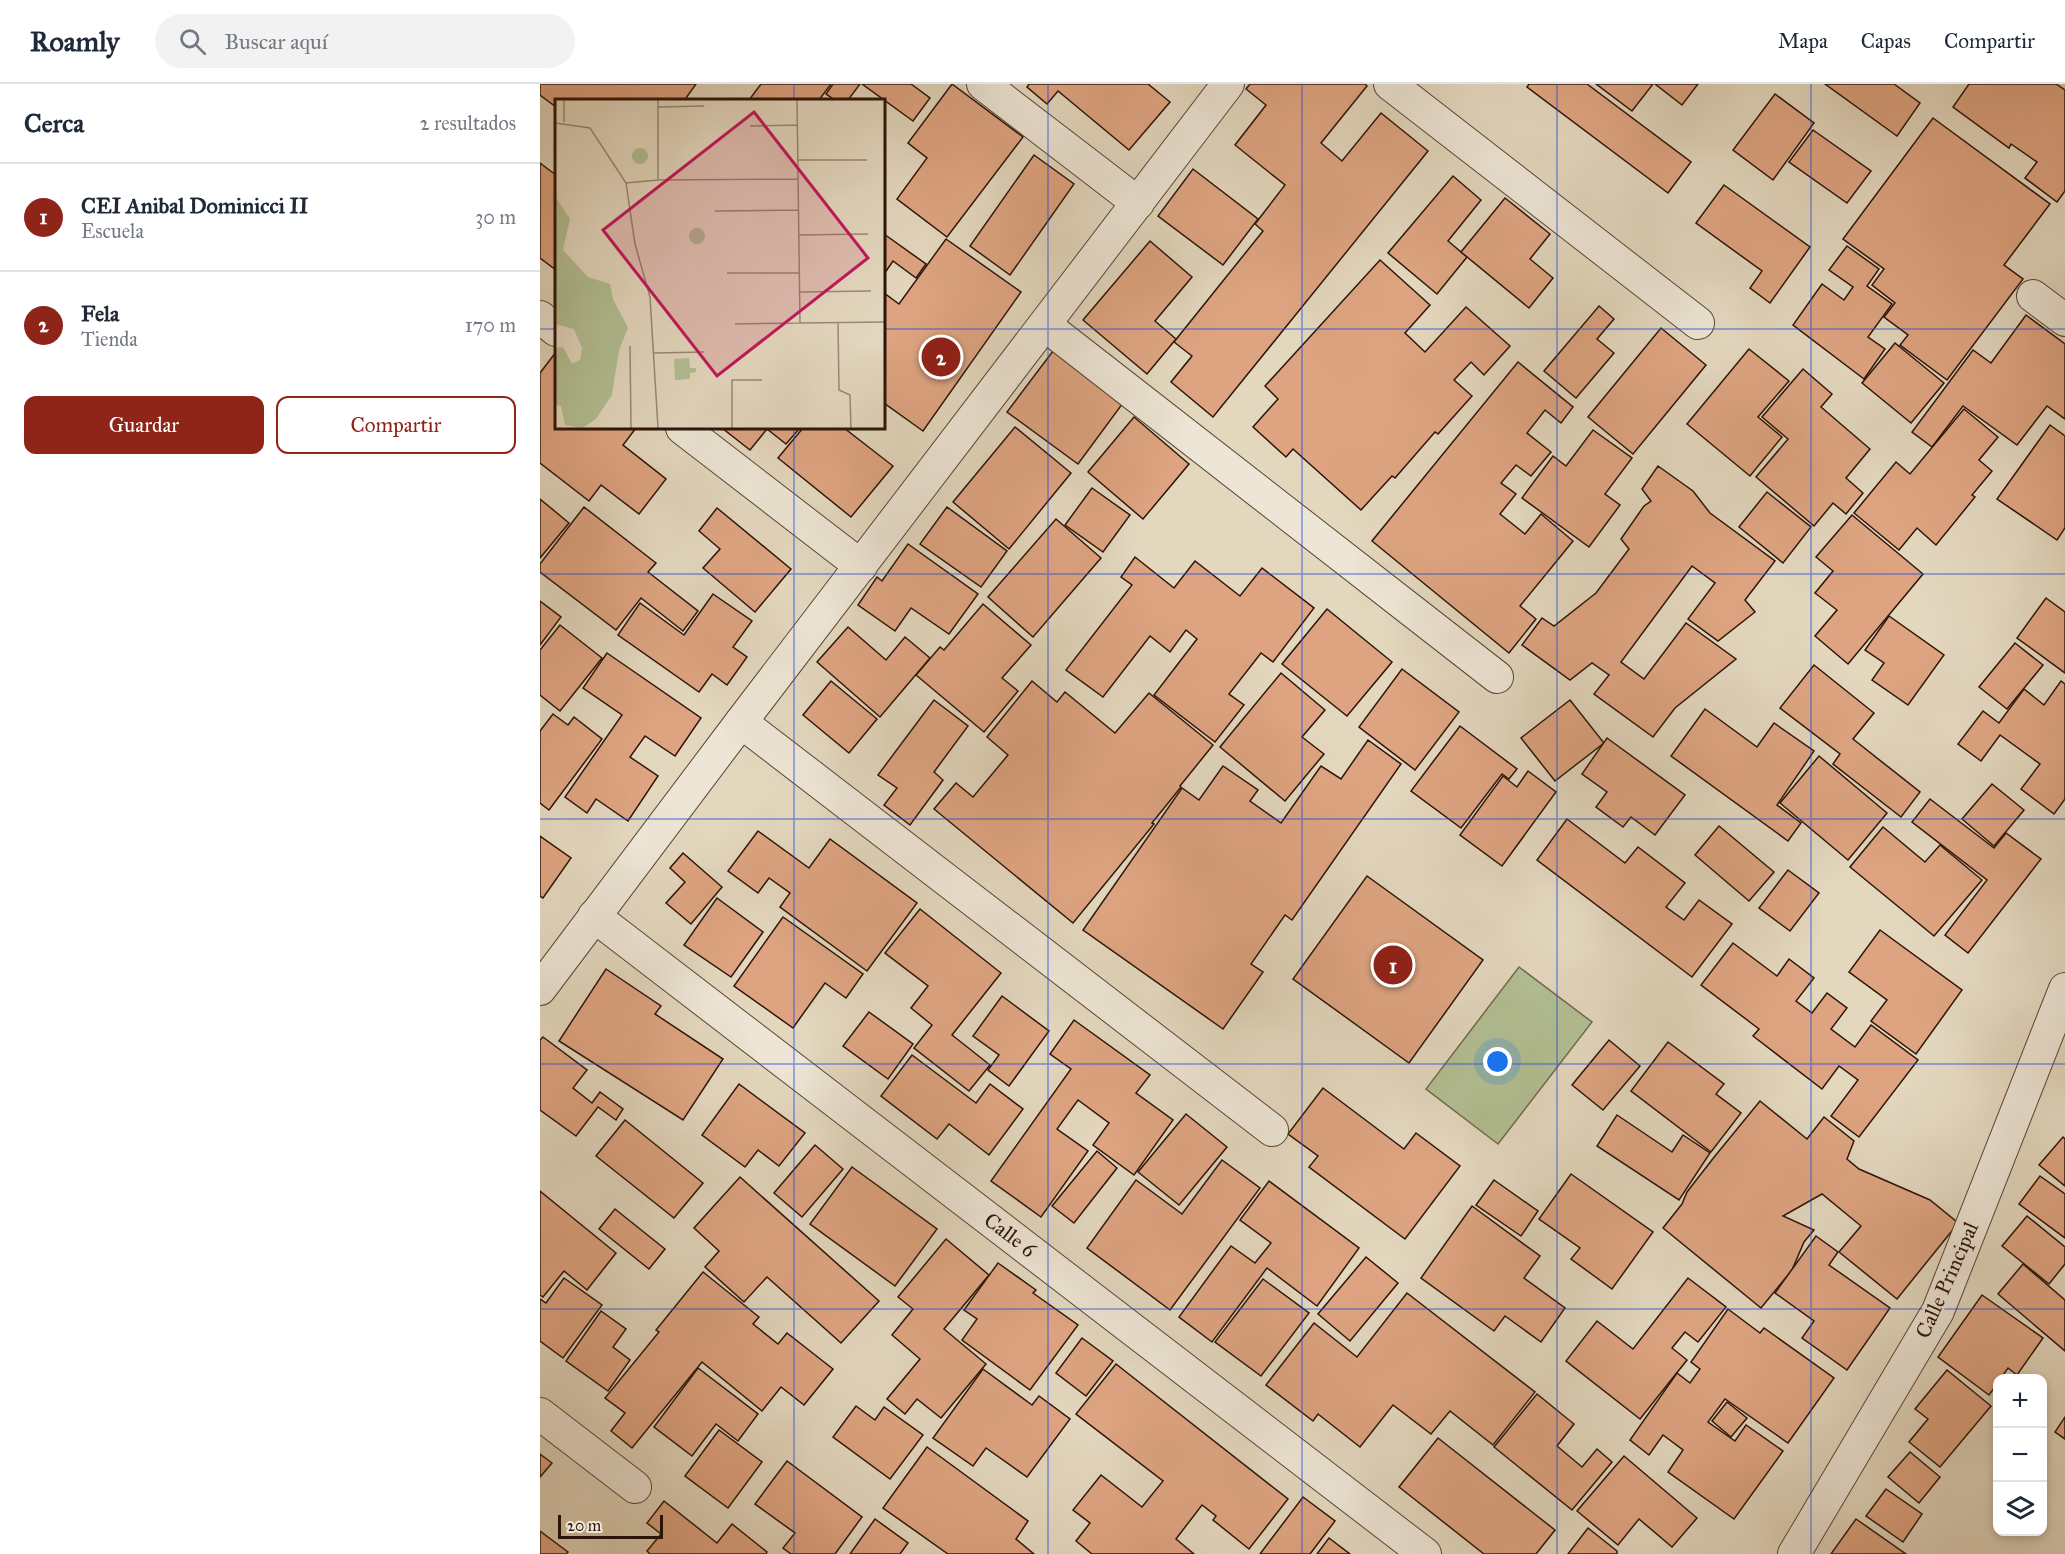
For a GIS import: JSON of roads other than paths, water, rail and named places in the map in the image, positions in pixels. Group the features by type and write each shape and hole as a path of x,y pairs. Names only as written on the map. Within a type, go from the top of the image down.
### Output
{"street":[{"path":"983,84 1138,203"},
{"path":"540,988 1228,84"},
{"path":"1390,84 1698,323"},
{"path":"2033,296 2065,320"},
{"path":"540,317 555,329"},
{"path":"1045,325 1497,677"},
{"path":"683,429 861,566"},
{"path":"741,722 1272,1130"},
{"name":"Calle 6","path":"594,916 1425,1554"},
{"name":"Calle Principal","path":"1794,1554 1938,1311 2065,989"},
{"path":"540,1414 635,1487"}],"place":[{"name":"Fela","path":"941,357"},
{"name":"CEI Anibal Dominicci II","path":"1393,965"}]}
